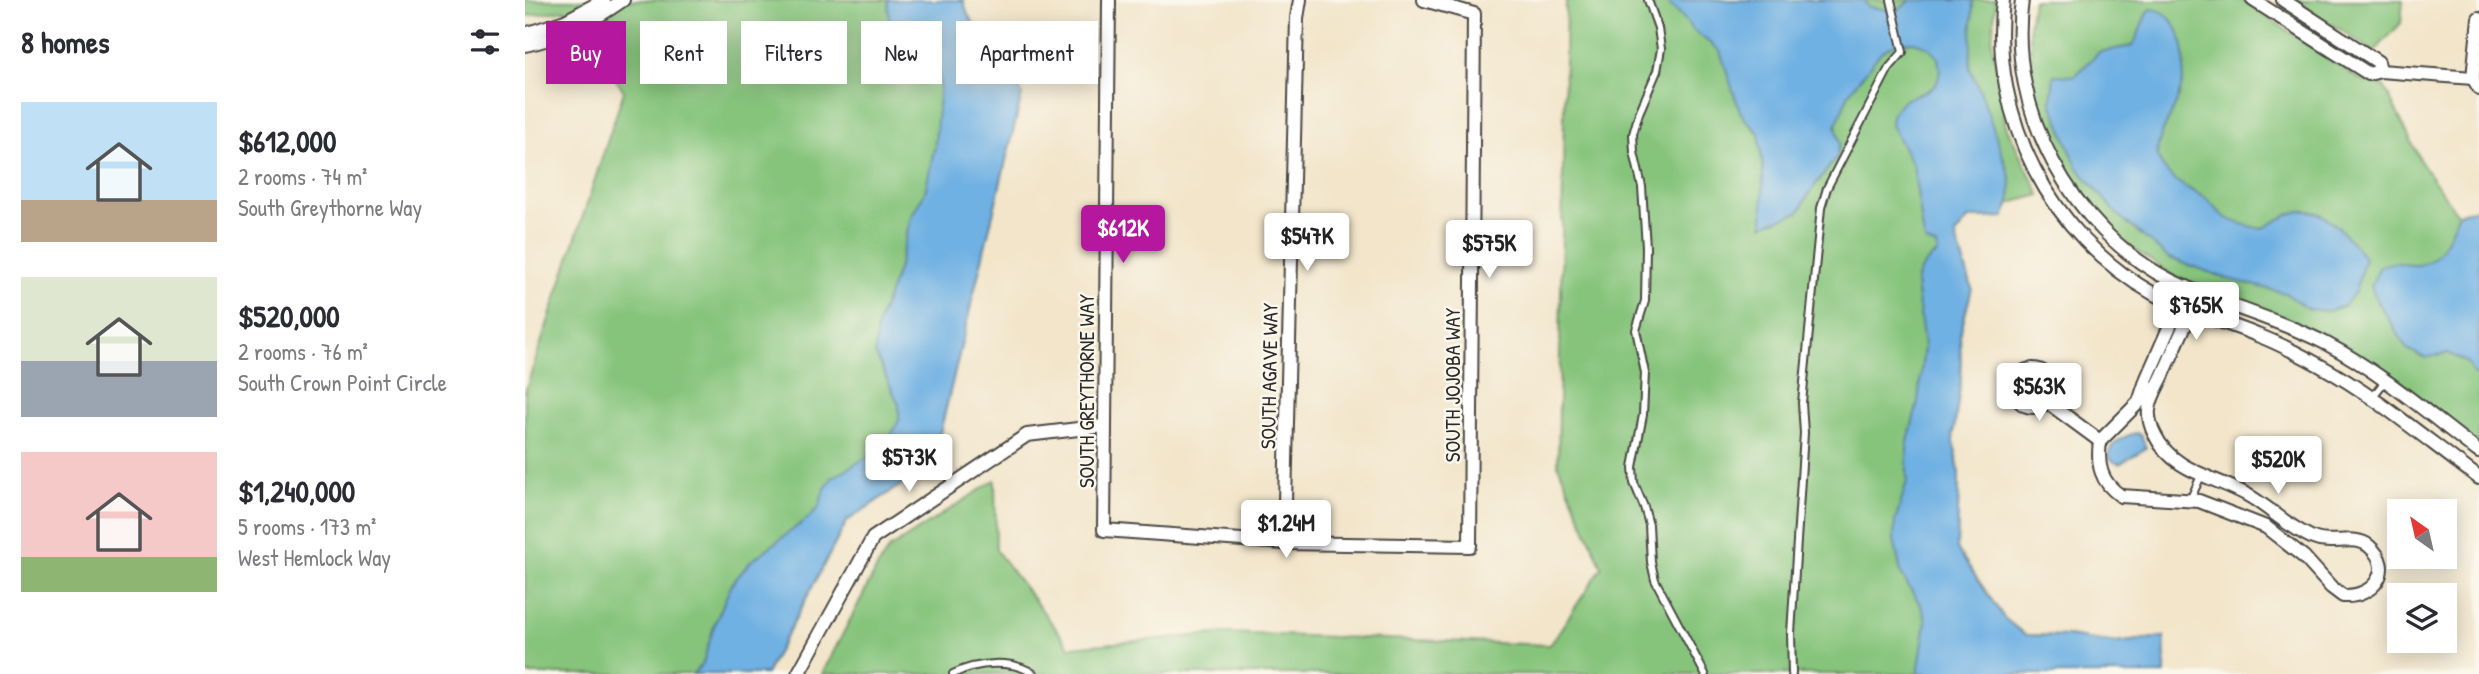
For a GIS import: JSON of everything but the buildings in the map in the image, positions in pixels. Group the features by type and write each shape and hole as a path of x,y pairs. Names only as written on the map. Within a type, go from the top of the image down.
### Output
{"street":[{"path":"525,34 565,21 604,0"},
{"path":"525,46 589,22 623,0"},
{"name":"SOUTH GREYTHORNE WAY","path":"1109,0 1104,530 1284,543"},
{"name":"SOUTH AGAVE WAY","path":"1284,543 1297,18 1300,0"},
{"name":"SOUTH JOJOBA WAY","path":"1284,543 1470,545 1474,14 1424,0"},
{"path":"2003,0 2000,33 2007,89 2020,139 2042,185 2072,226 2137,284 2192,311 2289,349 2340,377 2479,478"},
{"path":"2022,0 2021,42 2026,79 2038,127 2051,158 2081,206 2118,243 2157,272 2187,287 2307,334 2347,355 2479,452"},
{"path":"2253,0 2369,74 2380,71 2476,83 2479,18"},
{"path":"2283,0 2378,62 2380,71"},
{"path":"2187,287 2147,378 2144,404 2154,435 2164,450 2182,465 2249,496 2313,538 2329,543 2359,541 2367,544 2376,554 2381,574 2377,583 2367,593 2355,597 2343,596 2287,542 2266,527 2190,500 2121,496 2111,489 2099,469 2100,441 2144,404 2200,293"},
{"path":"2047,402 2100,441"},
{"path":"798,674 873,538 1027,435 1104,426"}],"lane":[{"path":"1648,0 1658,27 1661,49 1657,71 1633,134 1646,247 1645,302 1636,330 1645,373 1640,435 1633,467 1634,483 1649,525 1655,580 1705,674"},
{"path":"1793,674 1790,646 1804,433 1803,395 1821,208 1827,188 1889,68 1903,52 1892,4"},
{"path":"2371,399 2385,381"},
{"path":"2190,500 2201,476"},
{"path":"2287,542 2296,528"},
{"path":"953,674 977,667 1012,664 1034,674"}],"green space":[{"path":"525,0 963,0 972,21 956,21 956,84 1015,84 1022,94 937,445 905,482 847,521 766,674 525,674 525,392 624,91 619,84 626,84 626,21 573,21 565,10 525,16"},
{"path":"1566,0 1996,0 1992,41 2006,126 2040,195 2010,203 2004,217 1969,218 1955,235 1972,288 1960,334 1961,380 1953,436 1959,474 1957,549 2004,618 2025,635 2067,636 2116,643 2164,637 2165,674 822,674 889,549 995,480 996,550 1070,647 1226,633 1550,645 1602,567 1558,465"},
{"path":"2033,0 2242,0 2359,79 2384,86 2423,165 2457,214 2479,207 2479,445 2347,346 2254,303 2176,278 2112,234 2080,200 2050,140 2033,85 2029,26"},
{"path":"2295,0 2403,0 2401,23 2374,52"}],"water":[{"path":"888,0 963,0 972,21 956,21 956,84 1015,84 1022,94 937,445 905,482 847,521 766,674 693,674 703,663 714,626 731,585 750,562 808,518 819,507 823,492 832,478 872,454 891,436 899,420 899,405 875,353 877,325 898,270 911,217 925,192 935,145 940,84 942,84 942,21 889,21"},
{"path":"1664,0 1863,0 1869,7 1897,11 1911,0 1973,0 1970,69 1980,90 2011,180 2010,203 2004,217 1969,218 1955,235 1972,288 1960,334 1961,380 1953,436 1959,474 1957,549 2004,618 2025,635 2067,636 2116,643 2164,637 2165,674 1918,674 1926,621 1921,606 1901,574 1894,539 1895,522 1907,481 1907,445 1918,402 1924,346 1916,284 1923,266 1938,254 1936,246 1926,242 1924,238 1913,165 1891,125 1896,108 1906,99 1929,90 1937,83 1940,71 1938,58 1929,47 1914,42 1897,43 1881,52 1849,93 1836,125 1840,143 1837,157 1810,192 1799,212 1763,225 1763,170 1759,133 1743,117 1720,51 1692,29"},
{"path":"2151,9 2163,13 2171,20 2180,35 2184,54 2180,92 2157,150 2166,171 2177,182 2208,200 2225,217 2237,223 2261,229 2301,211 2311,211 2329,219 2365,258 2355,292 2344,306 2327,311 2308,309 2285,293 2228,279 2169,258 2117,214 2077,167 2051,102 2054,75 2075,76 2099,52 2132,46"},
{"path":"2479,207 2479,376 2474,374 2466,362 2448,353 2425,358 2407,349 2376,299 2371,286 2380,266 2397,263 2418,265 2433,259 2444,246 2458,214"},
{"path":"2137,433 2146,448 2120,464 2108,456 2115,444"}]}
